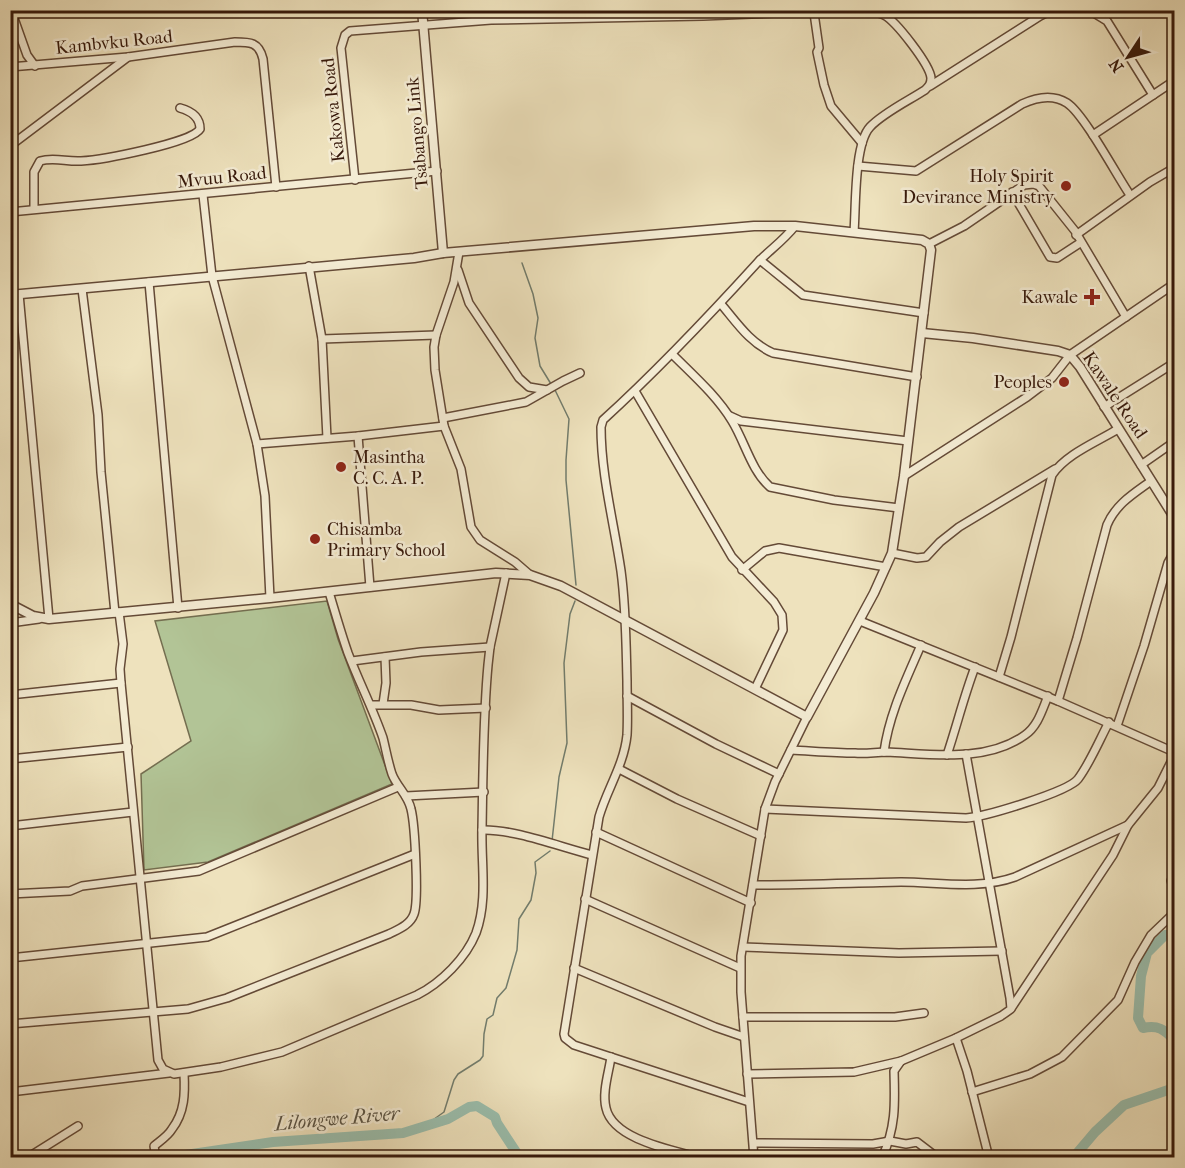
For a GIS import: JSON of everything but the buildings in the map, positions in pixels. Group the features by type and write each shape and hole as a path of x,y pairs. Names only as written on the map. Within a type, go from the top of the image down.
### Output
{"street":[{"path":"11,10 27,55 35,66"},
{"name":"Tsabango Link","path":"422,10 443,253"},
{"name":"Kakowa Road","path":"355,180 341,48 345,35 357,30 491,21 814,13 844,10"},
{"path":"852,10 878,13 897,24 929,71 930,86"},
{"path":"854,232 858,166 862,143 866,132 874,123 1052,10"},
{"path":"1089,10 1107,21 1153,95"},
{"path":"814,13 819,48 818,59 831,106 862,143"},
{"name":"Kambvku Road","path":"10,67 128,57 234,42 251,42 256,45 263,59 276,187"},
{"path":"10,146 128,57"},
{"path":"1093,135 1174,81"},
{"path":"858,166 916,171 1014,108 1039,98 1056,99 1067,103 1078,114 1130,195"},
{"path":"34,210 34,172 40,161 56,159 82,161 177,143 196,135 200,129 198,119 180,108"},
{"path":"1077,235 1130,195 1174,168"},
{"name":"Mvuu Road","path":"14,211 203,195 437,171"},
{"path":"929,244 964,226 1012,192 1028,184 1039,186 1077,235 1126,316"},
{"path":"1012,192 1050,257 1057,258 1080,243"},
{"path":"203,195 212,276 257,444 265,496 270,598"},
{"path":"10,204 14,211"},
{"path":"45,619 15,295 414,258 443,253 770,225 922,240 929,244 931,255 922,333 892,553 860,621 807,717 765,809 740,968 754,1158"},
{"path":"750,1102 573,1045 565,1038 565,1023 596,832 603,803 619,769 627,736 626,633 621,572 605,476 601,427 603,420 722,304 760,260 795,226"},
{"path":"459,252 454,282 436,335 435,370 444,422 461,469 471,527 480,540 515,562 530,575"},
{"path":"760,260 804,295 924,313"},
{"path":"457,262 469,303 502,355 524,383 535,389 547,390"},
{"path":"309,266 322,339 327,438"},
{"path":"149,282 178,608"},
{"path":"904,476 1027,397 1052,378 1070,355 1174,284"},
{"path":"82,289 98,415 100,472 117,613 123,644 121,683 158,1059 164,1069 169,1072"},
{"path":"722,304 752,341 773,353 916,377"},
{"name":"Kawale Road","path":"922,333 1014,344 1070,355 1080,367 1174,517"},
{"path":"322,339 436,335"},
{"path":"672,354 703,384 728,414 755,468 770,487 834,500 899,508"},
{"path":"1104,407 1174,363"},
{"path":"257,444 358,436 444,422 519,404 580,373"},
{"path":"635,391 722,541 742,570 779,609 784,624 755,689"},
{"path":"728,414 741,422 908,441"},
{"path":"892,553 917,558 926,557 959,527 1119,429"},
{"path":"358,436 370,587"},
{"path":"1141,465 1174,442"},
{"path":"999,677 1049,483 1057,468"},
{"path":"1058,701 1107,525 1120,504 1152,481"},
{"path":"742,570 765,551 779,548 886,567"},
{"path":"1117,726 1144,646 1168,563 1174,552"},
{"path":"10,623 178,608 506,573 530,575 561,586 807,717"},
{"path":"10,1092 169,1072 184,1073 221,1067 282,1052 417,996 431,987 457,963 475,934 482,910 482,830 490,647 506,573"},
{"path":"10,1024 188,1009 227,998 401,928 410,920 415,908 413,818 406,796 392,775 383,739 352,662 329,592"},
{"path":"10,604 45,619"},
{"path":"747,1074 854,1072 901,1060 956,1038 1011,1009 1113,855 1128,825 1158,788 1174,754 1048,696 860,621"},
{"path":"884,752 899,694 921,645"},
{"path":"352,662 421,652 490,647"},
{"path":"382,704 386,683 385,657"},
{"path":"947,755 975,667"},
{"path":"10,695 121,683"},
{"path":"627,696 716,744 779,774"},
{"path":"791,750 947,755 987,751 1010,744 1025,736 1037,723 1048,696"},
{"path":"371,705 411,705 440,710 486,708"},
{"path":"765,809 978,818 1001,812 1072,785 1081,774 1108,723"},
{"path":"10,759 128,747"},
{"path":"966,754 1011,1009"},
{"path":"619,769 677,799 761,836"},
{"path":"10,894 70,891 82,886 188,874 214,866 398,787"},
{"path":"406,796 484,792"},
{"path":"10,826 134,813"},
{"path":"753,885 989,883 1015,877 1128,825"},
{"path":"482,830 518,835 592,855"},
{"path":"596,832 751,903"},
{"path":"10,958 207,938 415,854"},
{"path":"1174,874 1170,881 1174,886"},
{"path":"585,899 740,968"},
{"path":"972,1092 1030,1074 1062,1057 1118,999 1135,962 1151,935 1174,913"},
{"path":"743,947 888,953 1002,951"},
{"path":"574,968 744,1037"},
{"path":"743,1017 896,1017 924,1013"},
{"path":"956,1038 989,1158"},
{"path":"611,1057 606,1107 616,1125 633,1136 655,1145 701,1158"},
{"path":"882,1158 890,1141 894,1118 894,1071 901,1060"},
{"path":"156,1158 154,1146 172,1130 184,1103 186,1095 184,1073"},
{"path":"27,1158 78,1126"},
{"path":"754,1143 873,1144 890,1141 920,1143 938,1158"}],"green space":[{"path":"327,601 338,639 392,784 208,862 144,870 141,774 191,741 155,621"}],"waterway":[{"path":"522,263 533,294 538,318 535,338 540,366 551,384"},
{"path":"555,390 569,419 566,480 576,585"},
{"path":"552,841 559,777 567,743 564,663 570,614 575,601"},
{"path":"423,1127 444,1112 458,1074 483,1056 487,1019 493,1015 497,998 506,988 517,950 519,919 531,900 536,873 535,862 550,851"},
{"path":"1174,934 1165,935 1147,953 1141,976 1138,1018 1143,1028 1160,1029 1174,1040"},
{"path":"1073,1158 1095,1132 1124,1105 1174,1088"},
{"name":"Lilongwe River","path":"165,1158 273,1142 403,1133 448,1119 469,1107 477,1106 495,1117 520,1158"}],"place":[{"name":"Holy Spirit Devirance Ministry","path":"1066,186"},
{"name":"Kawale","path":"1092,297"},
{"name":"Peoples","path":"1064,382"},
{"name":"Masintha C. C. A. P.","path":"341,467"},
{"name":"Chisamba Primary School","path":"315,539"}]}
